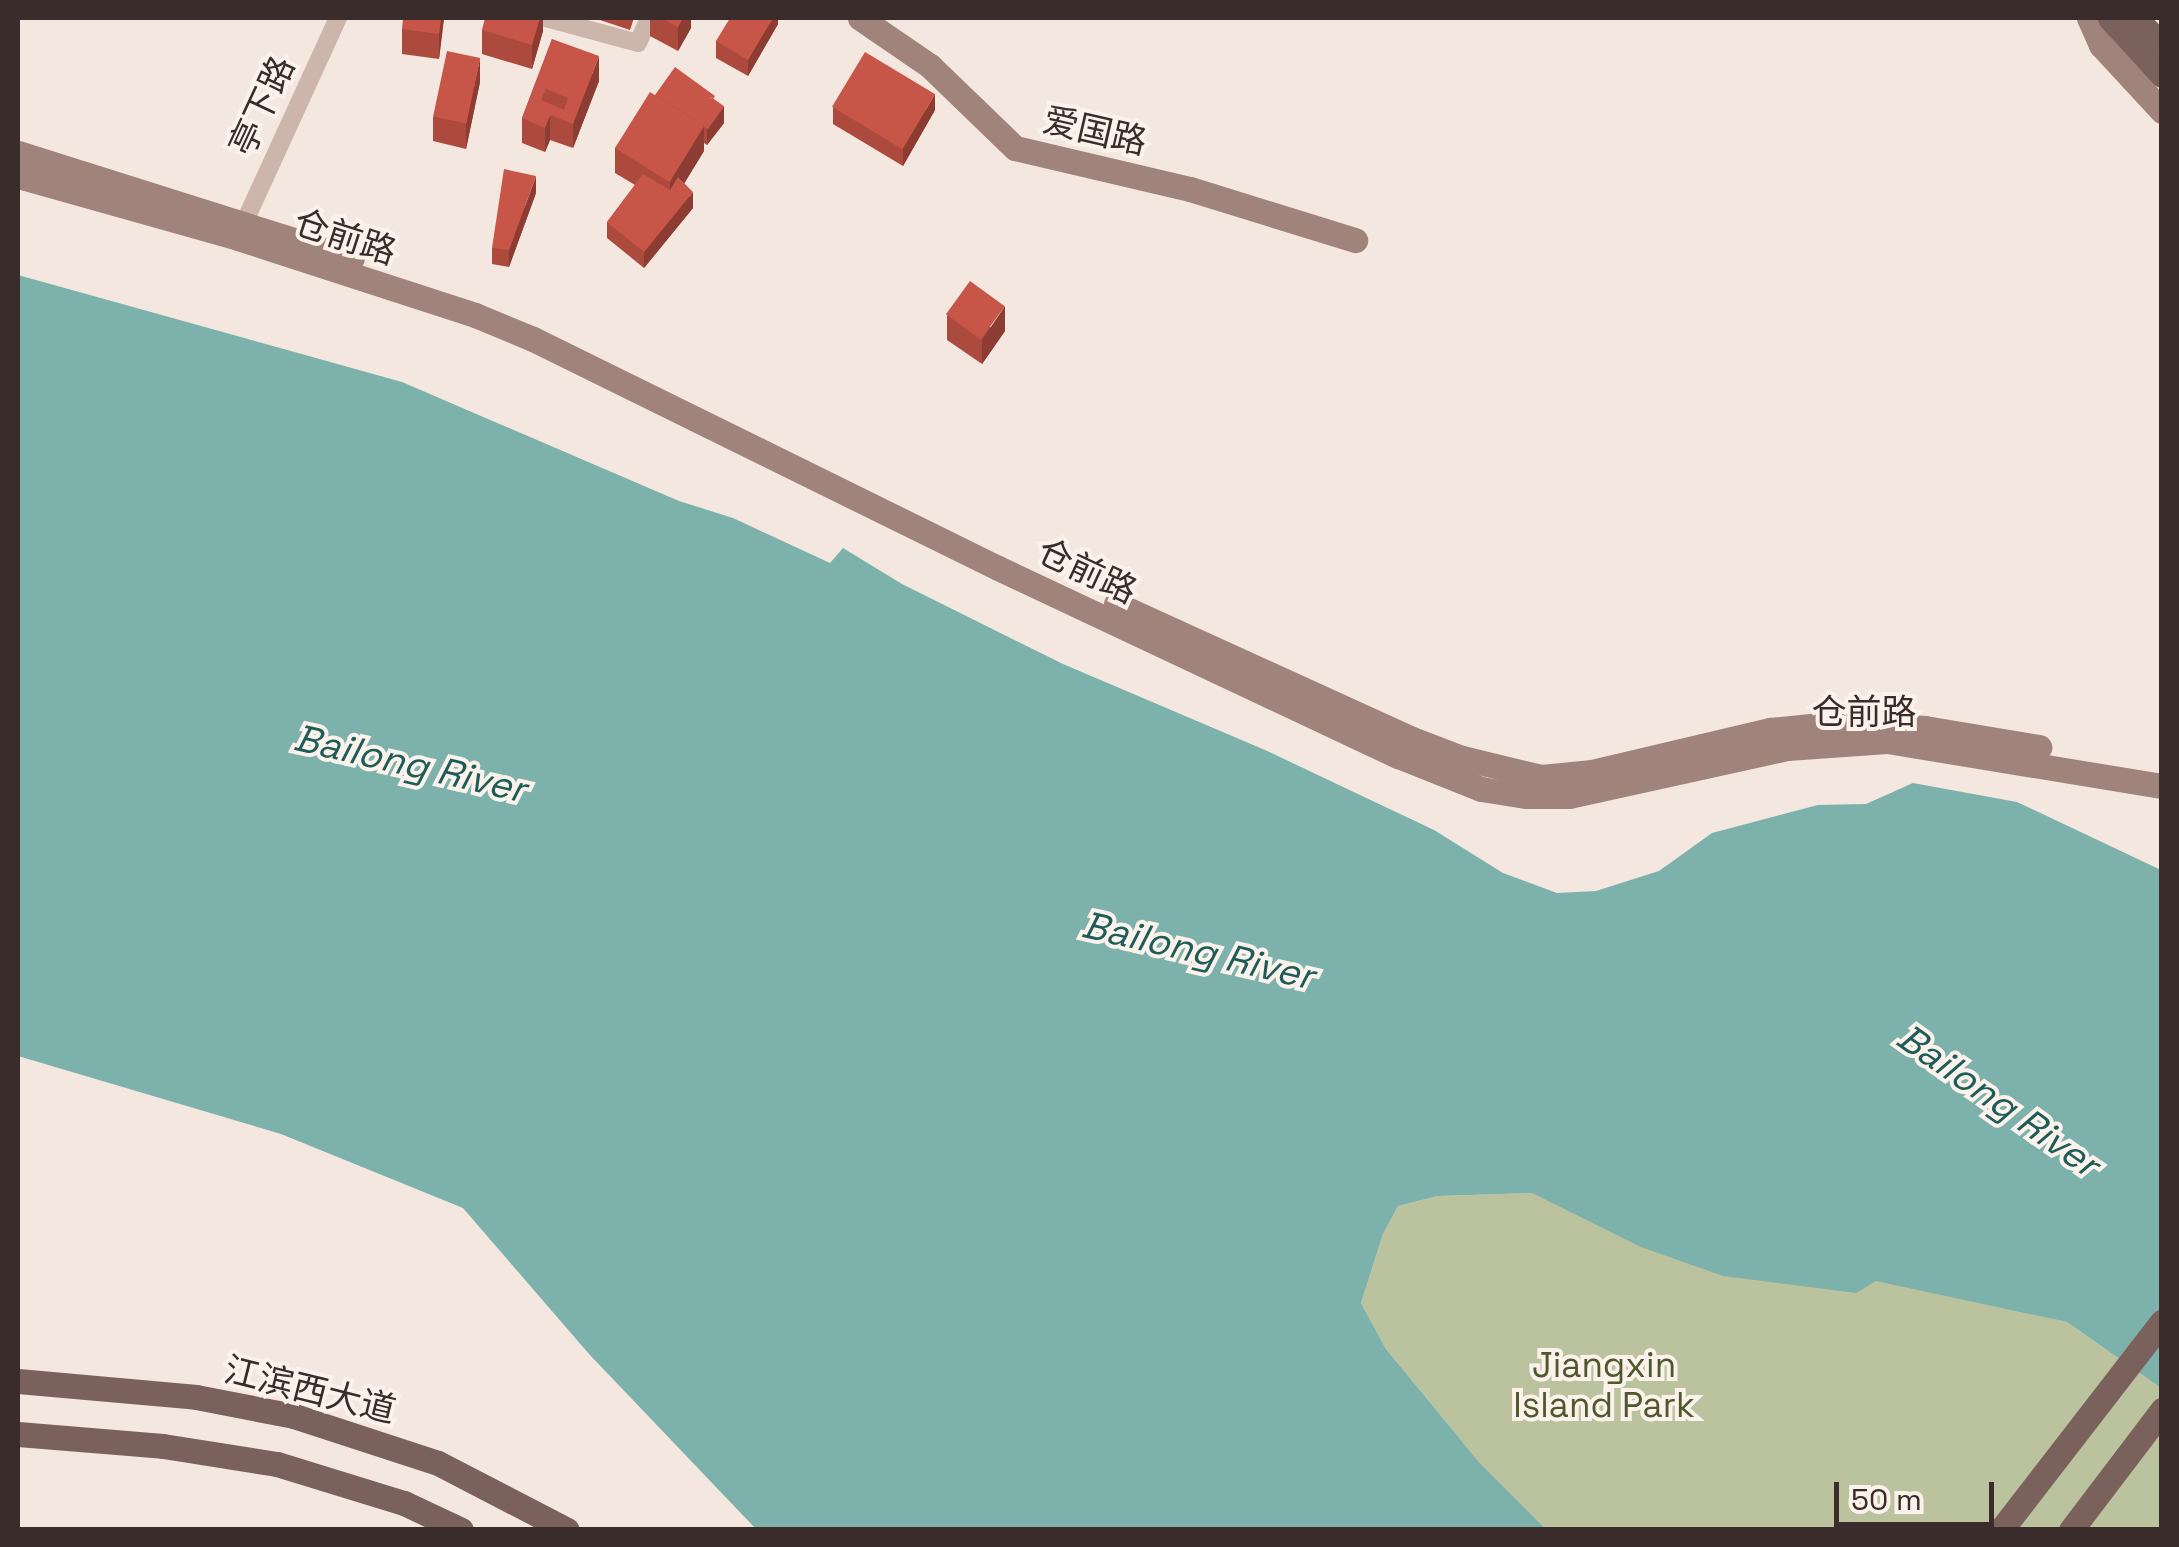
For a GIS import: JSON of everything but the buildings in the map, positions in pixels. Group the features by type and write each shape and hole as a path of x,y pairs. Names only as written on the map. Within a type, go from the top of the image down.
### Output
{"main road":[{"path":"2110,18 2162,75"},
{"path":"2135,18 2162,45"},
{"path":"2001,1530 2162,1322"},
{"name":"江滨西大道","path":"18,1381 196,1397 313,1421 438,1463 567,1530"},
{"path":"2071,1530 2162,1410"},
{"path":"18,1434 163,1446 277,1464 404,1503 461,1530"}],"street":[{"name":"亭下路","path":"245,221 338,18"},
{"path":"546,18 638,44 649,18"},
{"name":"爱国路","path":"860,18 930,66 1015,148 1190,189 1355,240"},
{"path":"2089,18 2102,45 2162,111"},
{"name":"仓前路","path":"18,153 245,221 451,291 551,332 1004,554 1462,758 1541,776 1592,772 1770,730 1879,722 2162,770"},
{"name":"仓前路","path":"18,176 256,244 475,316 533,340 1033,584 1398,756 1481,789 1526,796 1583,794 1787,748 1887,740 2162,786"}],"green space":[{"name":"Jiangxin Island Park","path":"1532,1193 1572,1210 2067,1322 2161,1388 2161,1529 1546,1529 1479,1462 1386,1349 1361,1303 1383,1234 1398,1206 1438,1196"}],"water":[{"name":"Bailong River","path":"18,275 402,382 679,501 733,518 830,563 843,548 902,584 1063,664 1265,750 1434,830 1503,873 1557,893 1596,891 1659,871 1712,833 1818,805 1866,804 1913,783 2017,802 2161,870 2161,1388 2067,1322 1876,1281 1856,1293 1723,1276 1641,1247 1532,1193 1438,1196 1398,1206 1383,1234 1361,1303 1386,1349 1479,1462 1546,1529 756,1529 589,1354 463,1208 281,1134 18,1056"}]}
